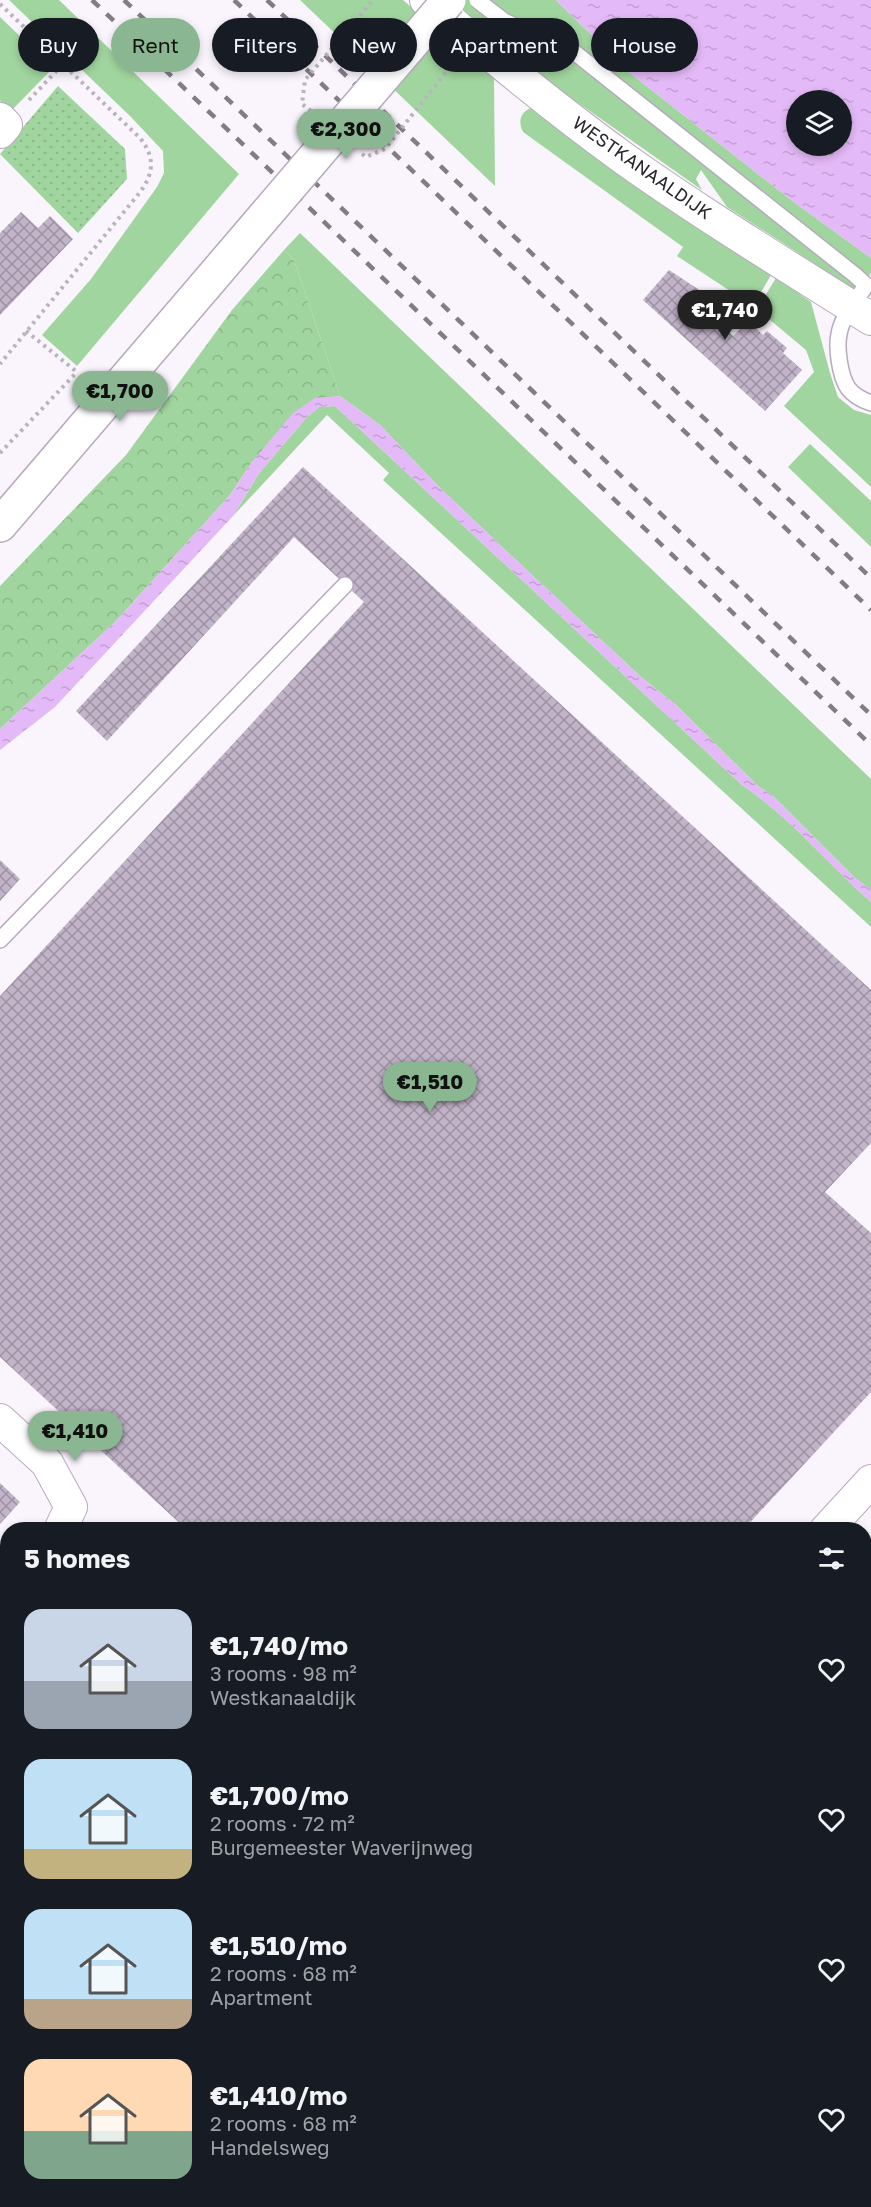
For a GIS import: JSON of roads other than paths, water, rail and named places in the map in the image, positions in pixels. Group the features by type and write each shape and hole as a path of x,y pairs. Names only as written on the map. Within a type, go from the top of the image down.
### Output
{"main road":[{"path":"0,525 449,0"}],"street":[{"name":"WESTKANAALDIJK","path":"426,0 508,70 627,160 861,313"},
{"path":"0,1420 47,1463 70,1507 63,1522"},
{"path":"833,1522 871,1481"}],"lane":[{"path":"477,0 504,21 574,52 866,285 861,313 845,318 838,334 838,349 847,386 860,399 871,403"},
{"path":"0,940 345,585"}],"water":[{"path":"556,0 871,0 871,258 791,200 629,72 698,72 698,18 591,18 591,35 579,23 579,18 574,18"},
{"path":"340,396 380,425 438,486 502,547 641,677 676,705 759,787 772,795 854,877 871,890 871,902 793,826 742,785 335,406 319,407 307,417 260,472 233,516 55,707 0,750 0,729 116,621 230,495 252,462 293,413 315,398"}],"railway":[{"path":"92,0 871,745"},
{"path":"124,0 871,715"},
{"path":"234,0 871,610"},
{"path":"267,0 871,578"}]}
